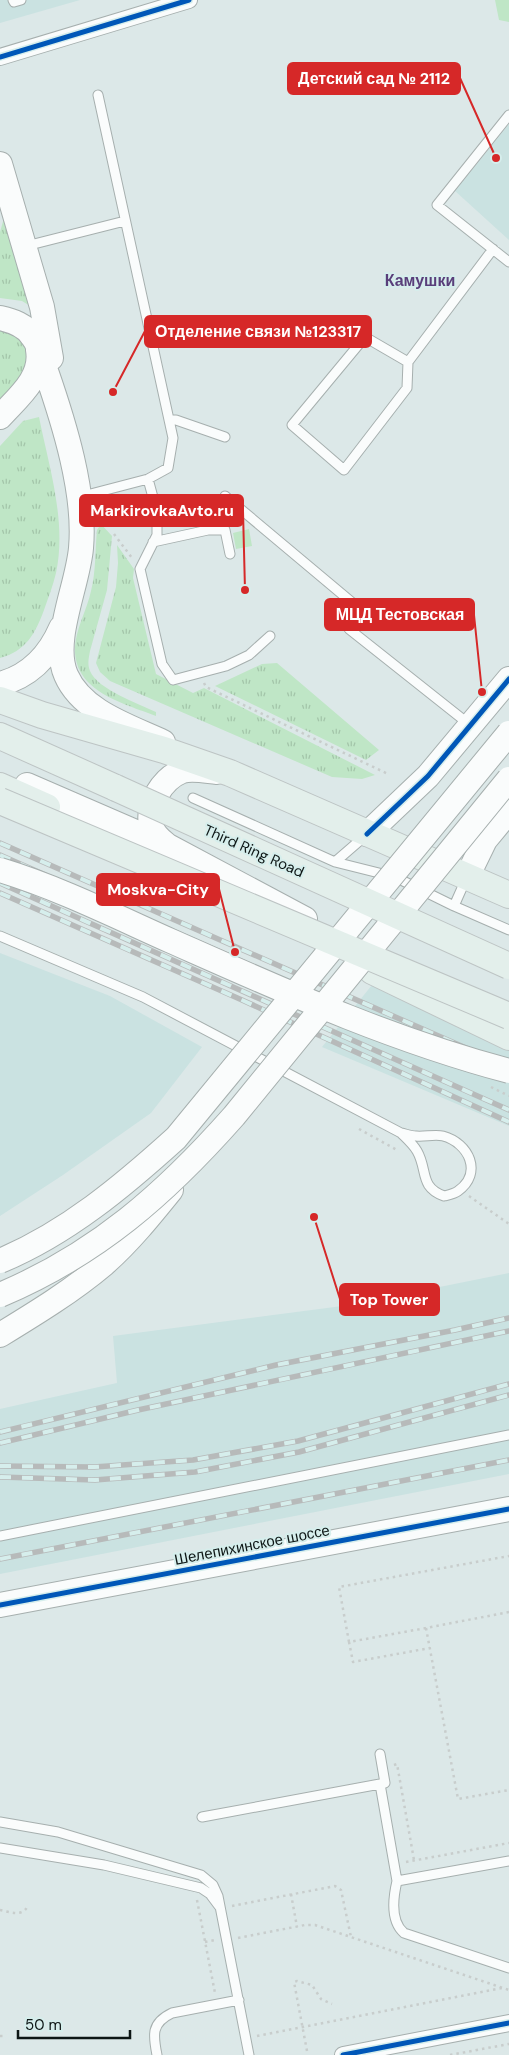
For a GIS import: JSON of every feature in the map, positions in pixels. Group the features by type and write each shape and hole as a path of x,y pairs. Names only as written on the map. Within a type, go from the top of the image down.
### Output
{"main road":[{"path":"0,164 46,326 58,404 79,497 82,524 81,550 61,653 65,673 71,684 87,702 108,715 230,773 509,895"},
{"path":"0,318 21,325 32,334 58,404"},
{"path":"0,417 28,386 36,374 39,363 38,346"},
{"path":"0,684 20,676 40,662 58,636 71,598"},
{"path":"367,834 428,776 509,680"},
{"path":"0,700 42,715 164,750 230,773"},
{"path":"0,1261 58,1231 92,1208 138,1172 176,1138 509,733"},
{"name":"Third Ring Road","path":"0,736 509,966"},
{"path":"170,847 157,837 151,826 154,800 162,788 171,778 183,771 199,770 230,773"},
{"path":"0,774 170,847 373,956 506,1024"},
{"path":"0,1335 80,1283 105,1263 150,1216 509,779"},
{"path":"0,786 163,858 365,967 506,1024"},
{"path":"0,801 506,1024"},
{"path":"0,806 303,933"},
{"path":"467,877 484,840 509,810"},
{"path":"0,870 50,887 325,1009 433,1050 509,1071"},
{"path":"0,1295 30,1282 74,1258 111,1234 142,1210 202,1152"},
{"name":"Шелепихинское шоссе","path":"0,1605 509,1509"}],"street":[{"path":"0,56 188,0"},
{"path":"344,2055 509,2023"}],"lane":[{"path":"13,0 14,2 21,0"},
{"path":"79,497 148,479 168,468 173,438 98,95"},
{"path":"509,115 437,205 509,262"},
{"path":"23,247 125,221"},
{"path":"408,362 365,337 292,425 344,470 407,388 408,362 493,249"},
{"path":"169,420 176,420 225,437"},
{"path":"148,479 157,512 157,535 140,569 162,664 173,680 226,666 249,655 270,636"},
{"path":"208,530 225,496 354,605 349,629 470,726"},
{"path":"153,542 208,530 224,530 230,554"},
{"path":"193,798 335,862 395,877 509,930"},
{"path":"335,862 367,834"},
{"path":"454,906 467,877"},
{"path":"0,936 142,997 401,1133 415,1136 443,1136 458,1144 468,1153 473,1166 470,1179 459,1190 444,1196 433,1192 426,1181 423,1164 416,1150 401,1133"},
{"path":"0,1536 509,1435"},
{"path":"202,1817 385,1783 380,1754"},
{"path":"380,1784 398,1881 393,1900 398,1924 404,1933 509,1968"},
{"path":"0,1822 58,1832 201,1875 213,1885 221,1908 249,2055"},
{"path":"0,1848 104,1866 201,1888 210,1894 221,1908"},
{"path":"398,1881 509,1861"},
{"path":"157,2055 155,2030 163,2018 172,2013 238,2000"}],"path":[{"path":"114,534 140,569"},
{"path":"197,674 206,687 388,774"},
{"path":"359,1129 397,1150"},
{"path":"459,1190 509,1224"},
{"path":"430,1648 353,1662 339,1587 509,1556"},
{"path":"349,1642 509,1612"},
{"path":"426,1628 458,1799 509,1790"},
{"path":"382,1767 397,1764 414,1860"},
{"path":"394,1864 509,1843"},
{"path":"221,1908 331,1886 340,1888 351,1937"},
{"path":"291,1894 297,1926"},
{"path":"194,1896 217,2004"},
{"path":"0,1910 19,1914 27,1907"},
{"path":"227,1940 297,1926 315,1925 509,1990"},
{"path":"307,2051 295,1981 312,1985 320,1999 332,2004"},
{"path":"246,2038 503,1988"},
{"path":"450,2055 509,2044"}],"shaded area":[{"path":"0,0 80,0 0,23"},
{"path":"509,124 509,240 455,191"},
{"path":"0,953 110,996 202,1047 151,1113 63,1175 0,1216"},
{"path":"372,985 509,1048 509,1126 322,1047"},
{"path":"509,1273 509,1474 0,1574 0,1409 117,1383 113,1336 350,1305"}],"green space":[{"path":"495,0 509,0 509,22 499,20"},
{"path":"4,218 35,309 22,301 0,298 0,232"},
{"path":"0,330 14,332 30,351 29,366 0,406"},
{"path":"39,417 52,475 58,514 59,554 56,573 44,610 33,634 17,651 0,658 0,446 23,421"},
{"path":"101,524 112,536 107,590 90,651 89,668 94,678 109,690 156,712 156,716 102,693 82,675 77,662 76,640 93,584 97,530"},
{"path":"249,529 252,546 236,549 233,533"},
{"path":"117,545 134,569 133,578 156,674 193,693 204,688 375,775 362,779 332,777 110,681 100,672 96,663 116,587"},
{"path":"277,663 379,750 366,760 215,686 262,664"}],"railway":[{"path":"0,843 509,1067"},
{"path":"0,855 509,1079"},
{"path":"0,883 509,1110"},
{"path":"0,893 242,1000 509,1122"},
{"path":"0,1432 276,1365 509,1318"},
{"path":"0,1443 138,1410 509,1331"},
{"path":"0,1466 94,1467 193,1460 298,1441 509,1384"},
{"path":"0,1477 95,1480 195,1472 299,1452 509,1395"},
{"path":"0,1559 509,1460"}],"cycle path":[{"path":"0,57 189,0"},
{"path":"367,834 428,776 509,679"},
{"path":"0,1605 509,1509"},
{"path":"343,2055 509,2023"}],"place":[{"name":"Детский сад № 2112","path":"496,158"},
{"name":"Отделение связи №123317","path":"113,392"},
{"name":"MarkirovkaAvto.ru","path":"245,590"},
{"name":"МЦД Тестовская","path":"482,692"},
{"name":"Moskva-City","path":"235,952"},
{"name":"Top Tower","path":"314,1217"}],"district":[{"name":"Камушки","path":"420,280"}]}
